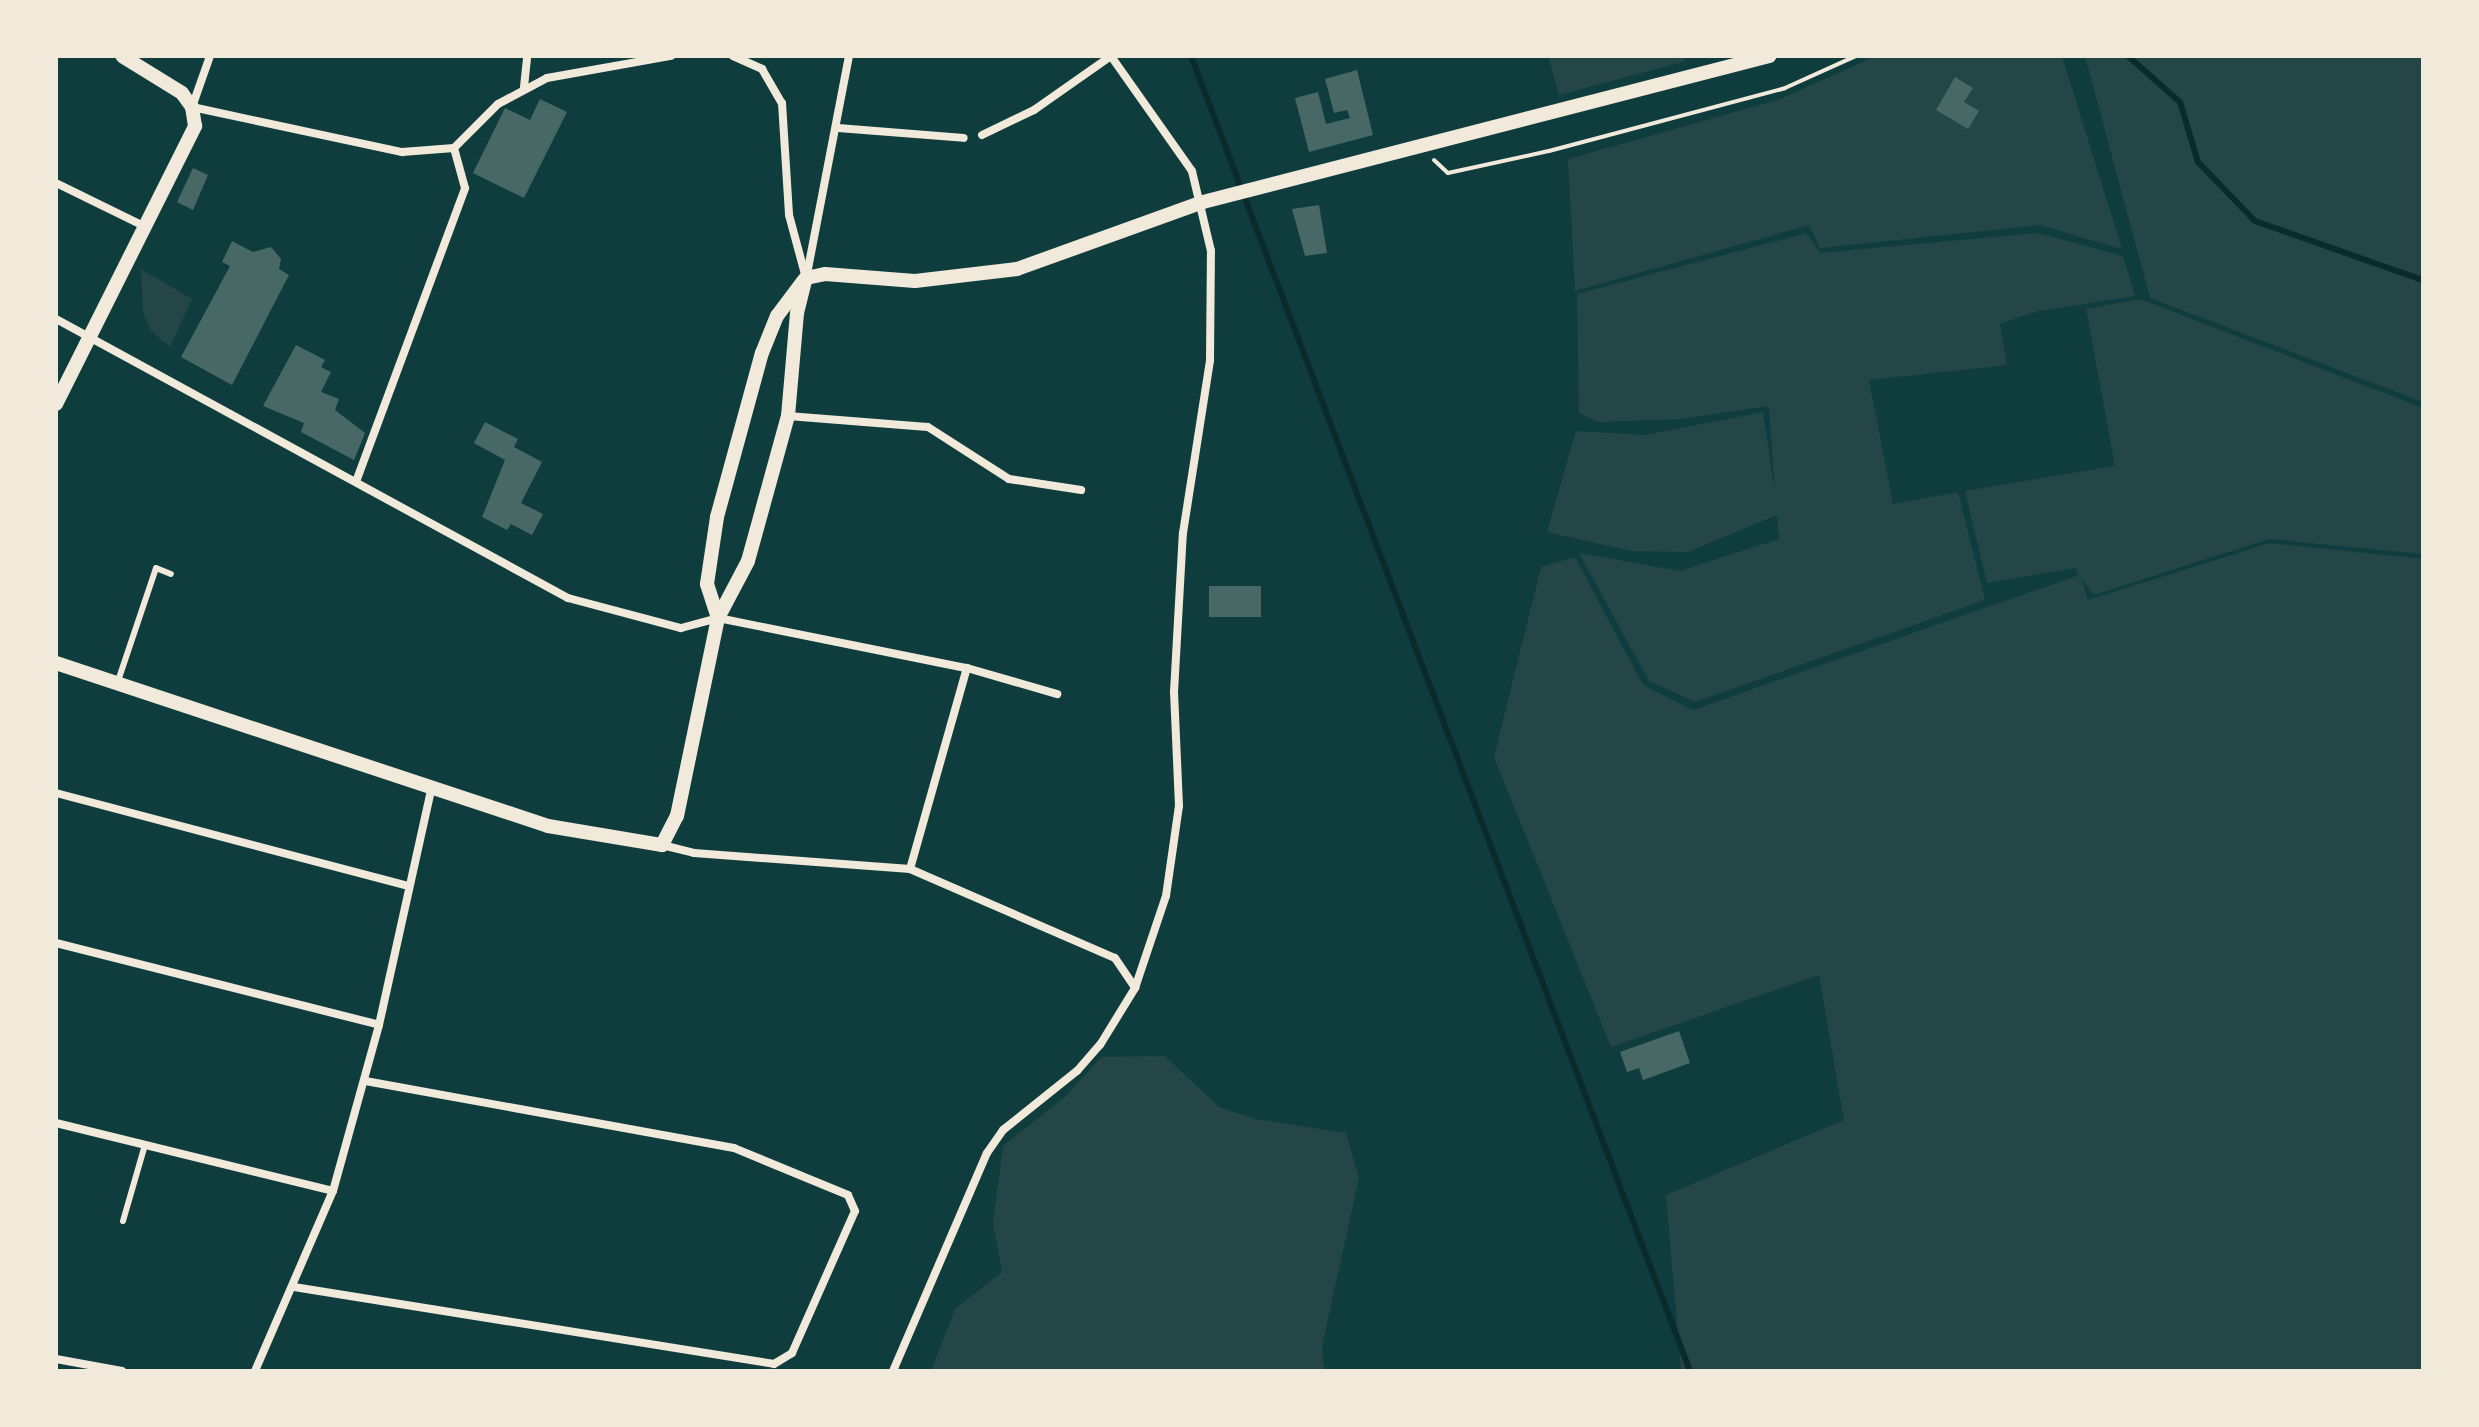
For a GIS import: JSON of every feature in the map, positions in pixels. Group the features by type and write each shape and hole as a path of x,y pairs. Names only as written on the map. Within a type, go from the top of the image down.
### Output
{"street":[{"path":"122,56 174,88 192,107 402,152 454,148 498,104 524,87 547,78 671,56"},
{"path":"56,404 92,339 188,145 195,126 192,107 210,56"},
{"path":"524,87 527,56"},
{"path":"733,56 762,69 782,103 789,215 806,278"},
{"path":"662,845 677,816 718,618 748,561 788,416 797,313 838,128 849,56"},
{"path":"893,1371 987,1153 1003,1130 1077,1071 1135,988 1166,896 1179,806 1174,692 1183,533 1210,360 1211,251 1203,202 1174,139 1111,56 1034,110 982,135"},
{"path":"718,618 707,584 709,555 736,440 777,316 806,278 825,274 915,281 1017,269 1203,202 1769,56"},
{"path":"838,128 964,138"},
{"path":"357,479 465,188 454,148"},
{"path":"56,183 146,227"},
{"path":"56,319 357,479 568,598 681,628 718,618 967,668 1057,694"},
{"path":"788,416 928,427 1009,479 1081,490"},
{"path":"56,663 431,791 548,826 694,853 910,869 1115,958 1135,988"},
{"path":"910,869 967,668"},
{"path":"255,1371 333,1191 379,1025 431,791"},
{"path":"56,793 409,886"},
{"path":"56,943 379,1025"},
{"path":"294,1287 774,1364 792,1353 855,1211 848,1195 734,1148 364,1081"},
{"path":"56,1123 333,1191"},
{"path":"56,1359 122,1371"}],"lane":[{"path":"117,684 156,568 171,574"},
{"path":"123,1221 145,1145"}],"path":[{"path":"1427,143 1437,166 1448,173 1549,151 1785,88 1856,56"}],"shaded area":[{"path":"1548,56 1686,56 1683,62 1559,95"},
{"path":"1876,56 2062,56 2122,249 2040,225 1820,248 1809,225 1575,291 1568,159 1778,100"},
{"path":"2085,56 2423,56 2423,402 2150,298"},
{"path":"1807,233 1820,253 2038,233 2123,256 2135,296 2038,311 2000,324 2007,365 1869,380 1893,504 1958,492 1985,600 1695,702 1649,681 1579,553 1680,571 1779,539 1777,515 1688,552 1631,551 1547,532 1576,431 1645,435 1763,412 1775,493 1769,406 1679,419 1598,422 1579,413 1577,294"},
{"path":"141,269 192,299 170,347 150,330 143,313"},
{"path":"2140,299 2423,408 2423,554 2269,539 2094,595 2081,578 2088,600 2270,543 2423,559 2423,1371 1681,1371 1666,1195 1844,1120 1819,975 1611,1047 1494,757 1541,567 1575,557 1643,685 1693,710 2079,575 2075,568 1987,583 1965,491 2115,466 2086,309"},
{"path":"1165,1056 1219,1107 1256,1119 1346,1133 1359,1178 1322,1346 1324,1371 931,1371 955,1309 1002,1272 993,1223 1003,1146 1066,1096 1101,1057"}],"building":[{"path":"1357,70 1373,135 1309,152 1295,98 1318,92 1326,124 1350,118 1347,110 1334,113 1325,79"},
{"path":"1955,77 1973,88 1964,102 1979,111 1968,129 1936,110"},
{"path":"540,99 567,112 524,198 473,173 505,108 530,120"},
{"path":"193,168 208,175 193,210 177,202"},
{"path":"1319,205 1327,253 1305,256 1292,209"},
{"path":"232,241 253,252 271,247 281,259 279,269 289,275 232,385 181,357 230,266 222,262"},
{"path":"296,345 325,360 321,367 331,372 321,392 339,399 335,410 365,433 354,460 301,432 304,423 263,406"},
{"path":"485,422 518,439 514,447 542,462 521,503 543,514 532,535 511,524 507,530 482,517 505,460 474,443"},
{"path":"1209,586 1261,586 1261,617 1209,617"},
{"path":"1679,1031 1690,1063 1643,1080 1639,1068 1627,1072 1620,1052"}],"waterway":[{"path":"1191,56 1690,1371"},
{"path":"2128,56 2180,102 2198,162 2255,221 2423,280"}]}
